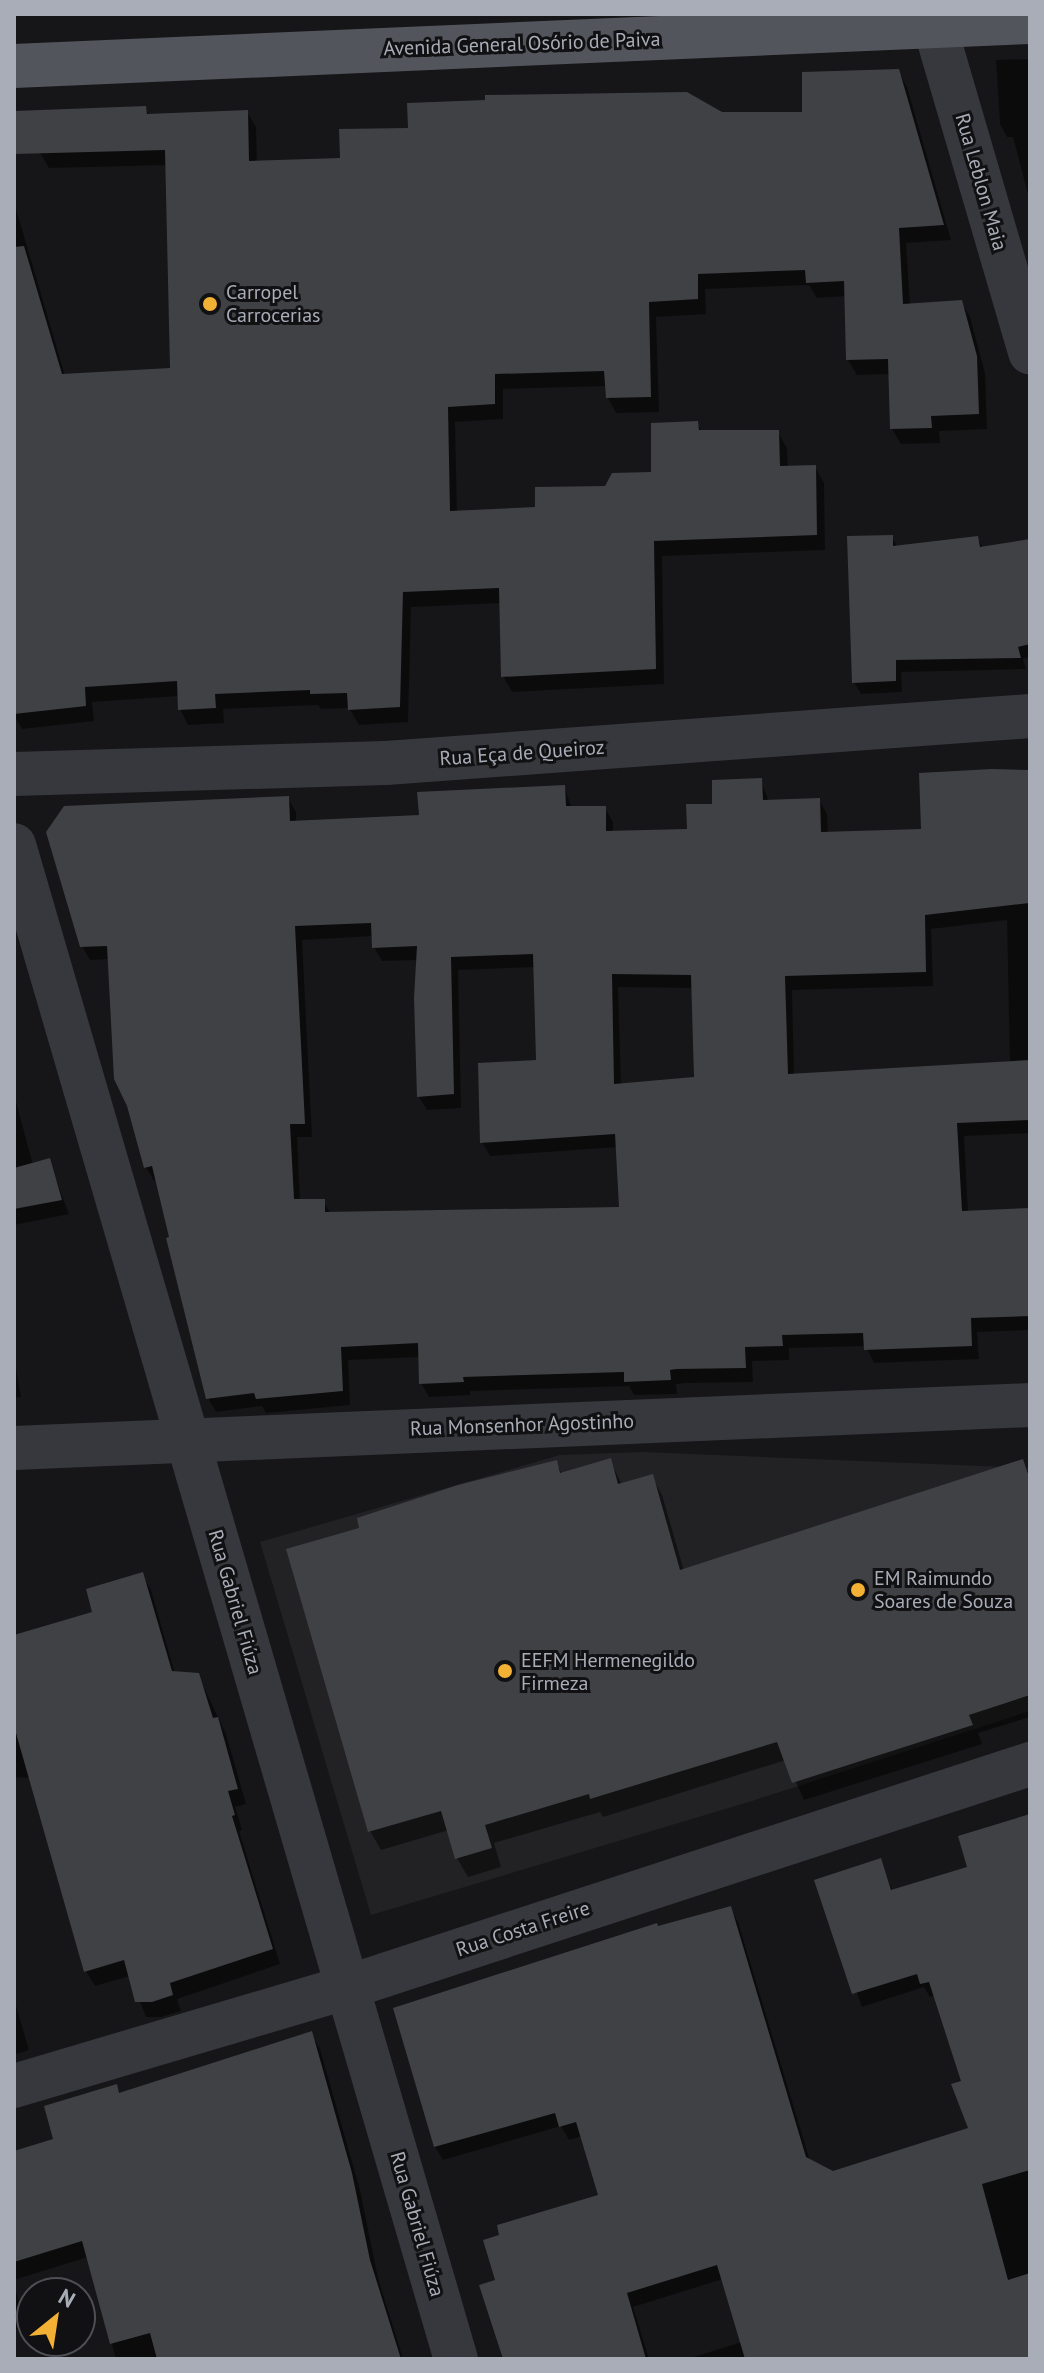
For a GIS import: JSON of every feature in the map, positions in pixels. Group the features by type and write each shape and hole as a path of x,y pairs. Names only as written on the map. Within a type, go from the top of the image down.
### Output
{"main road":[{"name":"Avenida General Osório de Paiva","path":"14,66 939,21 1030,22"}],"street":[{"name":"Rua Leblon Maia","path":"939,21 1030,352"},
{"name":"Rua Eça de Queiroz","path":"14,774 386,763 1030,716"},
{"name":"Rua Gabriel Fiúza","path":"14,845 456,2359"},
{"name":"Rua Monsenhor Agostinho","path":"14,1448 187,1438 1030,1405"},
{"name":"Rua Costa Freire","path":"14,2086 348,1987 1030,1764"}],"shaded area":[{"name":"EEFM Hermenegildo Firmeza","path":"643,1452 1030,1468 1030,1711 752,1801 371,1915 260,1542 560,1455"}],"building":[{"path":"899,69 944,225 899,228 903,304 962,300 977,356 979,414 931,416 932,428 890,429 888,359 846,360 844,281 806,283 805,270 698,274 698,299 649,302 651,397 606,398 604,371 495,374 495,404 448,407 450,511 535,507 535,487 605,486 612,473 651,472 651,423 698,421 699,430 779,430 780,466 816,465 817,535 654,541 656,669 501,677 499,588 403,592 400,707 348,710 347,693 310,694 310,690 215,694 216,708 178,710 177,681 85,687 86,706 14,714 14,247 24,246 62,374 170,368 165,150 14,154 14,111 146,106 147,114 248,110 249,161 340,158 339,129 408,128 407,103 485,100 485,95 687,92 722,112 802,112 802,72"},
{"path":"893,535 893,546 978,536 980,547 1030,539 1030,644 1018,647 1021,658 896,660 896,681 852,683 847,536"},
{"path":"1030,770 1030,903 925,915 926,972 785,976 788,1074 1030,1060 1030,1120 957,1123 962,1211 1030,1208 1030,1316 971,1318 972,1346 864,1350 863,1333 782,1335 783,1346 745,1347 746,1368 676,1369 670,1370 671,1380 624,1382 624,1372 463,1377 464,1382 419,1384 418,1343 341,1347 343,1391 256,1399 254,1393 206,1399 166,1238 169,1237 152,1166 144,1168 127,1106 114,1079 107,946 80,947 46,832 64,806 289,796 290,821 419,815 417,792 565,785 566,806 606,806 606,831 687,829 686,804 712,804 712,780 762,778 763,800 820,798 821,832 921,829 919,773","holes":["371,923 372,948 417,946 414,998 417,1097 454,1094 451,957 533,954 536,1060 478,1063 480,1143 615,1134 619,1207 325,1212 325,1199 294,1199 290,1124 305,1124 295,926","612,974 691,975 694,1077 614,1084"]},
{"path":"50,1158 62,1200 14,1209 14,1168"},
{"name":"EEFM Hermenegildo Firmeza","path":"611,1458 618,1484 653,1474 680,1570 1023,1459 1030,1480 1030,1695 969,1715 973,1725 792,1783 777,1742 590,1799 589,1794 485,1825 492,1848 455,1859 441,1811 368,1832 286,1549 359,1528 357,1518 458,1485 557,1460 560,1473"},
{"path":"143,1572 172,1671 199,1673 213,1718 218,1717 238,1789 228,1791 235,1815 232,1816 273,1949 170,1983 173,1995 152,2002 135,2002 124,1960 84,1972 14,1726 14,1635 92,1612 86,1589"},
{"path":"1030,1814 1030,2170 982,2184 1008,2280 1030,2273 1030,2359 745,2359 717,2265 627,2293 646,2359 503,2359 479,2285 495,2280 483,2240 499,2235 497,2225 598,2195 576,2122 559,2127 555,2113 434,2147 393,2008 657,1923 658,1926 731,1906 806,2157 833,2171 968,2128 951,2084 961,2081 929,1982 920,1984 917,1974 852,1994 814,1880 881,1858 891,1890 967,1867 958,1836"},
{"path":"312,2031 352,2173 370,2260 401,2359 157,2359 150,2333 110,2344 96,2292 96,2277 92,2277 82,2241 14,2262 14,2151 53,2139 44,2106 117,2084 119,2093"}],"place":[{"name":"Carropel Carrocerias","path":"210,304"},
{"name":"EM Raimundo Soares de Souza","path":"858,1590"},
{"name":"EEFM Hermenegildo Firmeza","path":"505,1671"}]}
